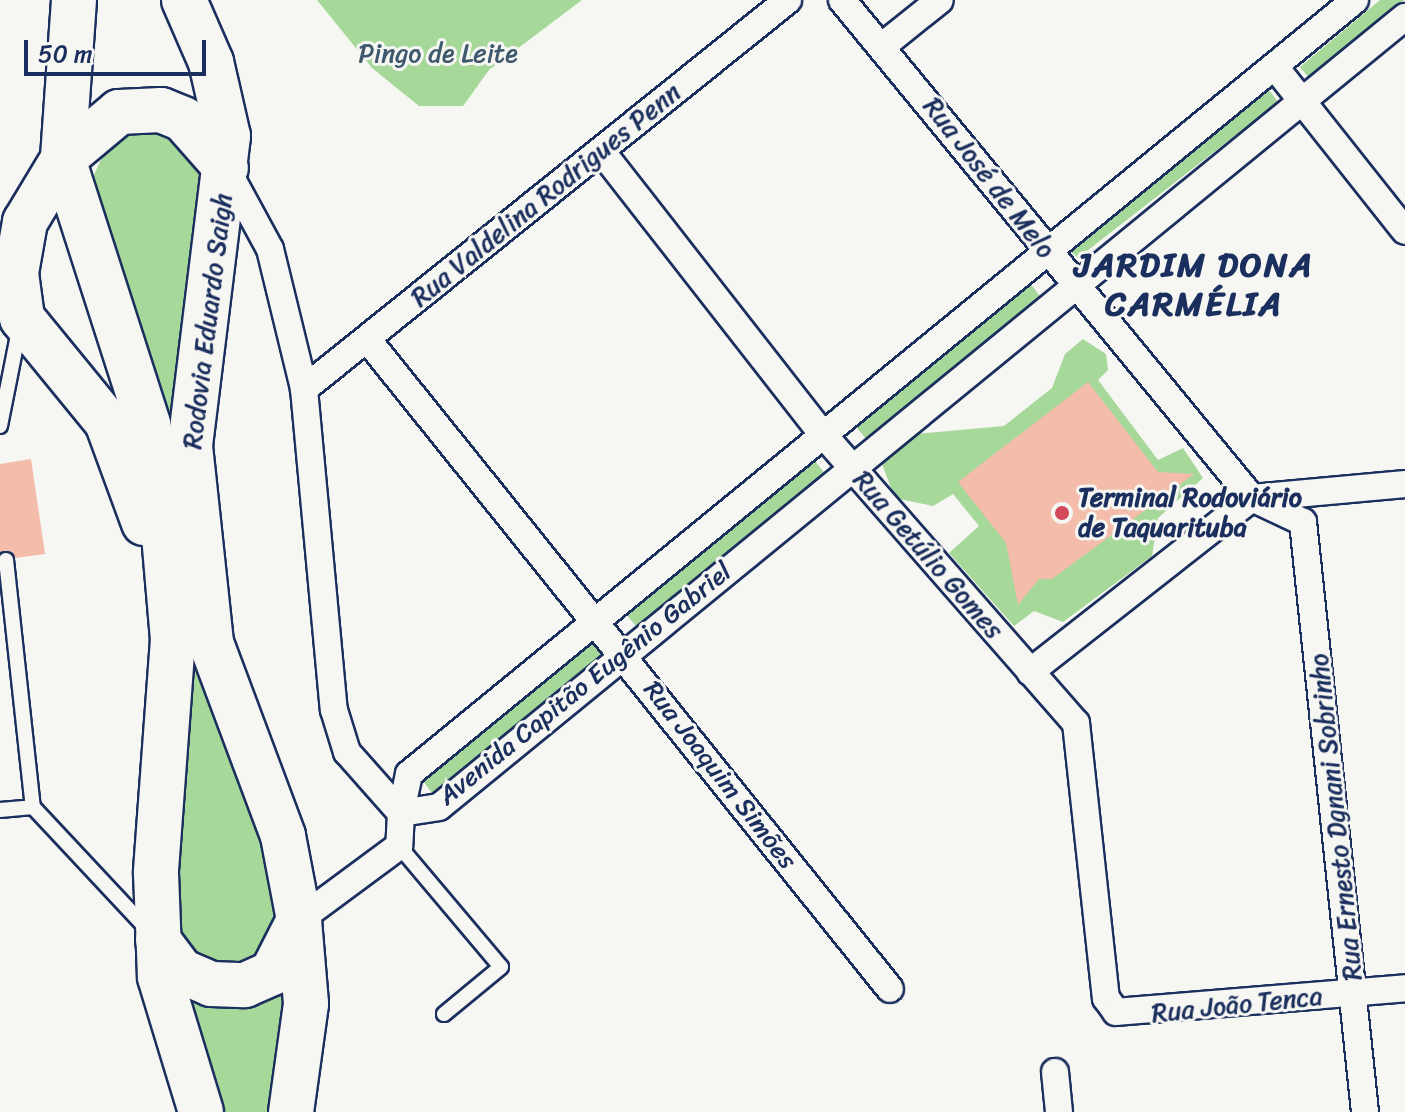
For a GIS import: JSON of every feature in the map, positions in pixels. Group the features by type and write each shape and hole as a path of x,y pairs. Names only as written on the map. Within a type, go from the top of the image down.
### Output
{"highway":[{"name":"Rodovia Eduardo Saigh","path":"74,0 63,159 148,424 163,574 173,639 158,940 173,1036 201,1112"},
{"name":"Rodovia Eduardo Saigh","path":"184,0 211,62 228,136 190,446 211,643 283,836 299,920 306,1004 291,1112"},
{"path":"163,574 107,422 22,318 8,271 12,219 63,159 119,112 161,110 199,131 226,168"},
{"path":"158,940 181,971 211,984 245,985 272,973 299,920"}],"street":[{"name":"Rua Valdelina Rodrigues Penn","path":"304,389 788,0"},
{"name":"Rua José de Melo","path":"842,0 885,44 1072,287 1252,498 1303,522"},
{"path":"885,44 940,0"},
{"name":"Avenida Capitão Eugênio Gabriel","path":"1355,0 821,432 409,774 401,813 439,807 1405,17"},
{"path":"1275,67 1405,231"},
{"name":"Rua Getúlio Gomes","path":"602,152 821,432 1076,723 1106,998 1116,1012"},
{"path":"226,168 270,249 304,389 334,710 347,752 401,813 399,846 299,920"},
{"name":"Rua Joaquim Simões","path":"367,339 624,654 890,989"},
{"path":"1030,672 1252,498 1405,484"},
{"name":"Rua Ernesto Dgnani Sobrinho","path":"1303,522 1355,992 1365,1112"},
{"name":"Rua João Tenca","path":"1116,1012 1405,988"},
{"path":"1055,1072 1059,1112"}],"lane":[{"path":"0,426 22,318"},
{"path":"6,560 5,594 33,807 158,940"},
{"path":"0,810 33,807"},
{"path":"399,846 501,967 444,1014"}],"green space":[{"name":"Pingo de Leite","path":"317,0 582,0 489,70 463,106 419,106 372,68"},
{"path":"1380,0 1404,0 1310,79 1300,67"},
{"path":"1269,90 1278,102 1078,258 1066,247"},
{"path":"167,123 202,163 186,336 243,778 274,901 271,939 251,963 202,963 170,933 187,687 92,179 112,136"},
{"path":"1030,283 1040,296 867,440 856,427"},
{"path":"1083,339 1106,354 1108,370 1098,380 1158,460 1183,448 1203,478 1158,518 1152,556 1063,622 1034,611 1014,626 949,553 979,526 953,494 933,506 895,498 882,464 916,434 1004,426 1052,388 1065,354"},
{"path":"815,461 826,475 636,626 625,613"},
{"path":"594,640 605,653 432,793 423,781"},
{"path":"285,982 294,982 277,1112 214,1112 179,987 208,1005 255,1005"}],"building":[{"name":"Terminal Rodoviário de Taquarituba","path":"1088,382 1158,472 1194,474 1052,579 1039,579 1018,605 1006,543 958,482"},
{"path":"31,459 45,554 16,558 0,552 0,464"}],"place":[{"name":"Terminal Rodoviário de Taquarituba","path":"1062,513"}],"district":[{"name":"JARDIM DONA CARMÉLIA","path":"1194,284"}]}
